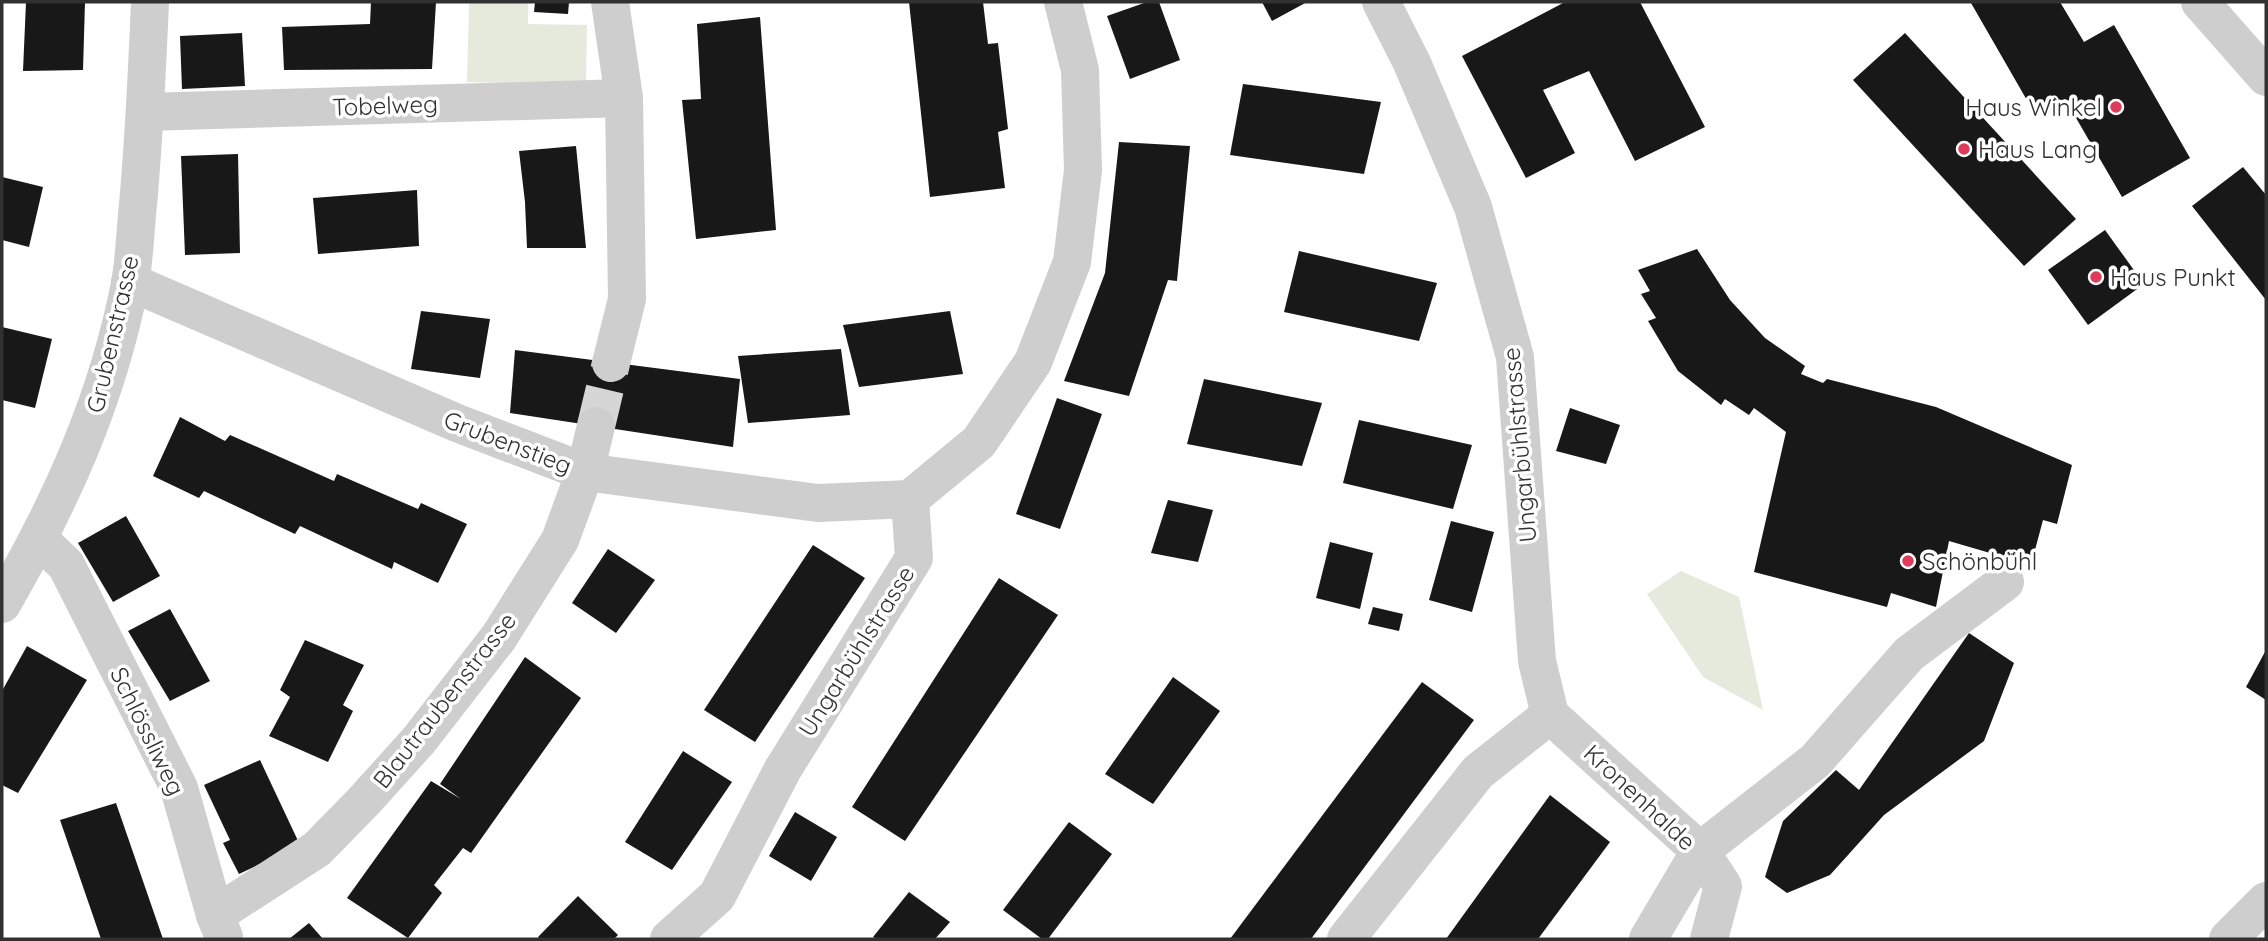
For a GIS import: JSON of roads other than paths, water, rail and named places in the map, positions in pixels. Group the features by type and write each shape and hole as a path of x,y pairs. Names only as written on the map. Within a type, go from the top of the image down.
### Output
{"street":[{"name":"Grubenstrasse","path":"2,604 67,483 96,411 130,282 145,112 150,2"},
{"path":"610,2 624,98 627,299 611,363"},
{"path":"910,499 979,442 1034,362 1072,262 1083,170 1080,70 1063,2"},
{"name":"Ungarbühlstrasse","path":"1381,2 1412,63 1473,207 1515,357 1537,661 1550,715"},
{"path":"2200,2 2266,77"},
{"name":"Tobelweg","path":"145,112 624,98"},
{"name":"Grubenstieg","path":"130,282 457,423 585,472 818,503 910,499"},
{"name":"Blautraubenstrasse","path":"220,927 317,849 365,801 419,740 499,637 560,540 585,472 596,426"},
{"name":"Ungarbühlstrasse","path":"669,939 717,896 783,769 914,558 910,499"},
{"name":"Schlössliweg","path":"39,539 66,565 179,788 220,927"},
{"path":"1648,939 1700,851 1815,761 1909,654 2005,582"},
{"path":"1346,939 1478,772 1550,715"},
{"name":"Kronenhalde","path":"1550,715 1700,851 1723,886 1709,939"},
{"path":"2228,939 2266,901"}],"tunnel":[{"path":"596,426 611,363"}],"place":[{"name":"Haus Winkel","path":"2116,107"},
{"name":"Haus Lang","path":"1964,149"},
{"name":"Haus Punkt","path":"2096,277"},
{"name":"Schönbühl","path":"1908,561"}]}
